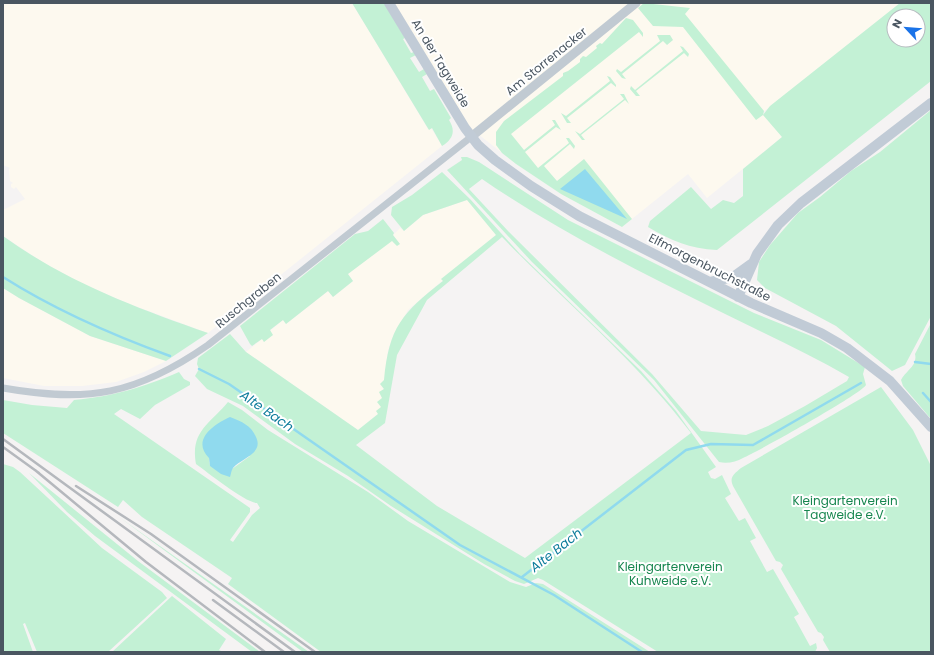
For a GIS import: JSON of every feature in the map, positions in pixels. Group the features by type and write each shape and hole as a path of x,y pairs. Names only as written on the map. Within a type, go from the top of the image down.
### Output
{"main road":[{"name":"An der Tagweide","path":"389,3 471,137"},
{"path":"738,297 753,263 769,235 786,216 931,103"},
{"name":"Elfmorgenbruchstraße","path":"471,137 495,160 561,206 738,297 821,333 852,352 890,381 931,427"},
{"path":"710,282 733,277 753,263"}],"street":[{"name":"Am Storrenacker","path":"471,137 636,3"},
{"name":"Ruschgraben","path":"3,388 37,394 95,394 138,383 183,363 208,345 471,137"}],"shaded area":[{"path":"3,3 352,3 428,129 431,128 442,146 208,333 127,303 81,283 44,263 3,236 3,210 25,199 16,187 14,189 11,187 11,184 13,183 10,181 10,168 3,165"},
{"path":"394,3 900,3 894,8 886,8 886,14 762,113 782,137 707,198 688,174 622,227 561,194 516,164 468,126"},
{"path":"467,200 496,235 442,279 443,280 408,310 394,334 388,350 381,407 378,414 358,430 246,352 262,339 264,342 270,331 283,320 286,324 328,291 333,297 353,281 348,274 392,240 400,244 393,235 400,228 404,231 423,215"},
{"path":"3,288 90,336 166,361 144,372 116,382 82,386 44,386 3,378"}],"green space":[{"path":"352,3 384,3 405,38 403,39 411,53 414,52 416,55 410,58 419,72 424,69 427,74 422,77 430,91 434,89 451,118 449,120 453,131 451,138 442,146 432,128 429,130"},
{"path":"644,3 690,8 685,14 764,111 763,115 756,120 683,27 653,26 638,8"},
{"path":"900,3 931,3 931,81 717,250 689,246 664,236 648,227 650,221 691,187 711,209 723,200 734,203 743,196 743,169 782,137 763,115 770,106 886,14 886,48 926,48 926,8 894,8"},
{"path":"626,18 633,20 643,33 643,37 639,32 511,134 524,150 555,125 552,120 555,120 561,130 556,127 525,152 538,168 569,143 566,138 569,138 575,146 574,149 570,144 544,166 557,181 584,159 632,219 622,227 561,194 516,164 502,153 496,145 496,132 504,121 563,76 563,73 580,62 580,59 583,56 586,57 597,48 596,46 600,43 602,44"},
{"path":"657,35 670,35 673,40 667,45 663,41 622,74 626,79 622,78 616,71 617,69 621,72 660,41"},
{"path":"680,46 683,47 689,54 688,57 684,53 636,91 640,96 636,96 630,89 631,86 635,90 683,51"},
{"path":"607,76 610,77 616,87 611,83 567,118 571,123 567,123 561,113 566,116 610,81"},
{"path":"620,94 624,94 629,104 625,100 581,135 585,140 582,140 575,131 580,134 624,99"},
{"path":"931,110 931,316 905,365 892,371 836,326 765,288 757,280 759,262 770,245 798,213 851,171 880,152"},
{"path":"461,157 467,157 479,162 568,220 754,313 821,340 865,367 863,374 866,385 829,410 753,453 734,462 719,462 654,380 532,262 447,170 462,160","holes":["482,179 510,198 568,233 628,265 833,368 849,377 847,381 768,426 746,435 701,431 652,374 508,231 469,189"]},
{"name":"Kleingartenverein Kuhweide e.V.","path":"442,172 470,199 520,254 641,371 676,411 716,467 708,472 711,478 715,479 722,475 731,494 725,498 739,521 745,518 756,538 750,541 767,572 773,569 799,614 794,617 810,646 816,643 817,648 815,652 658,652 543,580 538,578 524,584 515,581 484,564 391,506 348,476 295,444 243,406 207,389 195,376 199,369 197,364 198,358 230,334 246,352 358,430 378,414 376,411 381,407 377,402 382,398 379,392 384,389 380,384 384,380 386,362 390,347 394,334 400,323 417,303 443,281 441,279 496,235 467,200 423,215 404,231 391,215 392,207 412,195","holes":["502,237 624,356 670,406 691,433 525,558 437,506 356,445 385,423 397,355 427,300"]},
{"path":"383,219 394,233 393,235 400,244 397,246 392,241 348,274 353,281 333,297 328,291 286,324 283,320 270,330 273,335 264,342 262,339 252,346 250,344 240,326 355,234 368,231"},
{"path":"3,236 51,267 76,280 154,314 208,333 166,361 90,336 3,288"},
{"path":"931,323 931,419 903,386 901,380 915,362 915,354"},
{"path":"179,372 184,379 190,382 190,385 155,405 140,419 121,409 114,414 250,508 250,512 230,540 233,542 252,515 260,508 257,503 252,502 236,493 196,464 195,453 196,443 203,429 228,402 242,410 268,430 368,492 408,521 510,582 526,587 536,583 543,584 650,652 321,652 228,584 232,578 142,517 123,500 118,507 3,433 3,400 32,405 67,408 74,400 115,394","holes":["250,456 232,469 210,466 209,458"]},
{"name":"Kleingartenverein Tagweide e.V.","path":"881,387 913,430 931,466 931,652 830,652 823,640 824,637 818,632 781,569 783,565 776,561 733,486 732,478 741,468"},
{"path":"3,464 13,467 20,472 102,548 162,592 167,598 108,652 37,652 25,623 23,624 33,652 3,652"},
{"path":"29,473 138,561 260,652 252,652 95,536 67,512"},
{"path":"119,517 309,652 303,652"},
{"path":"172,596 226,639 219,650 223,652 112,652"}],"water":[{"path":"585,169 627,219 560,189"},
{"path":"230,417 249,427 254,433 258,443 254,452 233,468 230,477 221,474 210,466 209,458 202,445 207,433 212,428"}],"waterway":[{"name":"Alte Bach","path":"3,277 63,311 84,321 170,356"},
{"name":"Alte Bach","path":"915,362 931,364"},
{"name":"Alte Bach","path":"199,369 229,384 460,545 554,595 642,652"},
{"name":"Alte Bach","path":"522,577 686,450 711,444 753,445 861,383"},
{"path":"923,393 931,402"}],"railway":[{"path":"3,439 295,652"},
{"path":"3,447 39,473"},
{"path":"35,470 146,562 265,652"},
{"path":"76,486 151,534 315,652"},
{"path":"213,600 284,652"}]}
